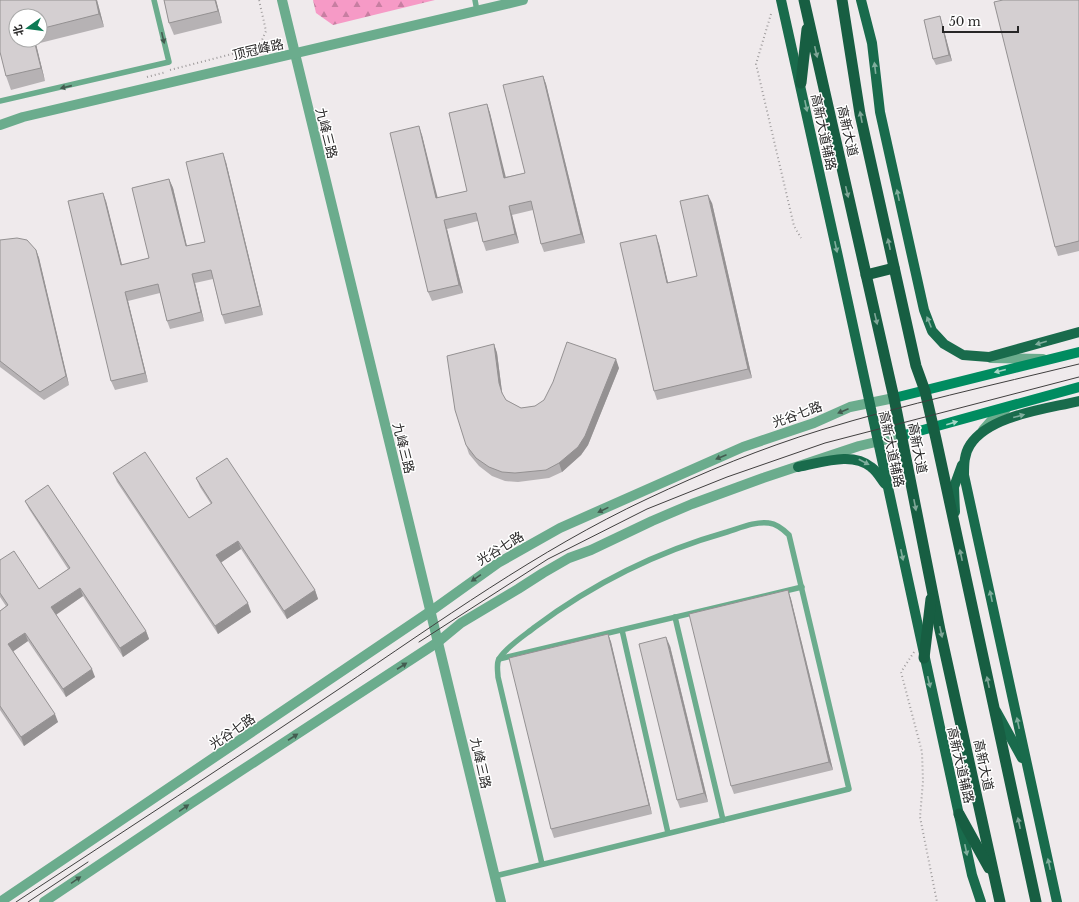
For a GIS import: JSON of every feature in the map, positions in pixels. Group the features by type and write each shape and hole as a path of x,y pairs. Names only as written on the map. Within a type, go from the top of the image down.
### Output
{"highway":[{"name":"高新大道","path":"804,0 894,398 932,589 1000,902"},
{"name":"高新大道","path":"842,0 860,114 916,366 925,390 1036,902"},
{"path":"800,83 808,20"},
{"path":"866,275 894,268"},
{"path":"924,658 932,589"},
{"path":"959,814 995,877"}],"main road":[{"name":"高新大道辅路","path":"781,0 878,441 920,642 972,875 981,902"},
{"path":"854,0 864,13"},
{"path":"861,0 872,43 880,112 924,310 932,331 944,344 963,355 989,358 1079,332"},
{"name":"光谷七路","path":"894,398 1079,352"},
{"path":"901,436 1079,387"},
{"path":"955,528 954,487 970,445 982,432 995,423 1079,401"},
{"path":"798,467 845,458 858,459 872,467 887,487"},
{"path":"964,459 964,475 1057,902"},
{"path":"994,706 1028,768"}],"street":[{"name":"九峰三路","path":"282,0 501,902"},
{"name":"顶冠峰路","path":"0,125 24,117 523,0"},
{"path":"989,358 1049,359"},
{"path":"1067,390 1079,391"},
{"name":"光谷七路","path":"0,902 431,611 498,563 560,528 743,447 814,423 850,408 894,398"},
{"path":"982,432 998,413 1017,404"},
{"path":"44,902 190,804 438,642 461,623 569,558 591,550 692,504 859,446 901,436"}],"lane":[{"path":"0,101 169,62 154,0"},
{"path":"475,0 477,11"},
{"path":"495,876 849,789 790,535 781,528 768,523 752,524 688,543 641,562 591,588 555,612 516,642 499,659 498,677 542,864"},
{"path":"499,659 802,587"},
{"path":"674,617 723,820"},
{"path":"622,630 668,834"}],"path":[{"path":"772,14 756,64 794,226 802,238"},
{"path":"920,642 901,672 922,752 923,781 920,818 937,902"}],"green space":[{"path":"313,0 435,0 333,25 316,13"}],"building":[{"path":"0,0 96,0 99,14 48,27 48,8 8,8 8,48 36,48 41,68 6,76 0,52"},
{"path":"164,0 215,0 218,11 169,23"},
{"path":"1003,0 1079,0 1079,241 1055,247 994,2"},
{"path":"940,16 949,55 933,59 924,20"},
{"path":"543,76 581,234 541,244 531,201 509,206 515,234 483,242 476,213 444,220 459,285 428,292 390,133 419,126 436,198 467,191 449,113 487,104 504,178 525,173 503,85"},
{"path":"223,153 260,306 222,315 211,270 192,274 201,312 167,321 158,284 125,292 145,373 111,381 68,201 103,193 121,265 149,258 132,188 169,179 186,246 205,242 186,162"},
{"path":"708,195 748,369 654,391 620,243 656,235 667,283 697,276 680,201"},
{"path":"17,238 27,240 36,250 66,376 40,392 0,361 0,240"},
{"path":"567,342 616,359 585,436 578,447 559,463 546,470 515,473 502,472 489,467 476,458 466,445 455,410 447,356 494,344 499,383 502,393 506,400 521,408 535,406 544,400 553,382"},
{"path":"145,452 189,518 212,503 196,478 227,458 315,590 284,611 238,541 216,555 248,603 215,626 113,473"},
{"path":"48,485 146,631 120,648 80,588 51,607 92,669 63,689 25,633 8,644 55,714 21,737 0,706 0,611 8,605 0,593 0,560 14,551 39,589 70,568 25,501"},
{"path":"788,590 829,762 731,786 689,614"},
{"path":"608,634 649,805 551,829 509,658"},
{"path":"666,637 704,793 677,800 639,644"}],"tram line":[{"path":"16,902 259,743 490,588 528,564 607,519 690,479 799,437 917,403 1079,364"},
{"path":"419,642 548,559 647,509 727,477 825,443 1079,377"},
{"path":"28,902 88,862"}]}
